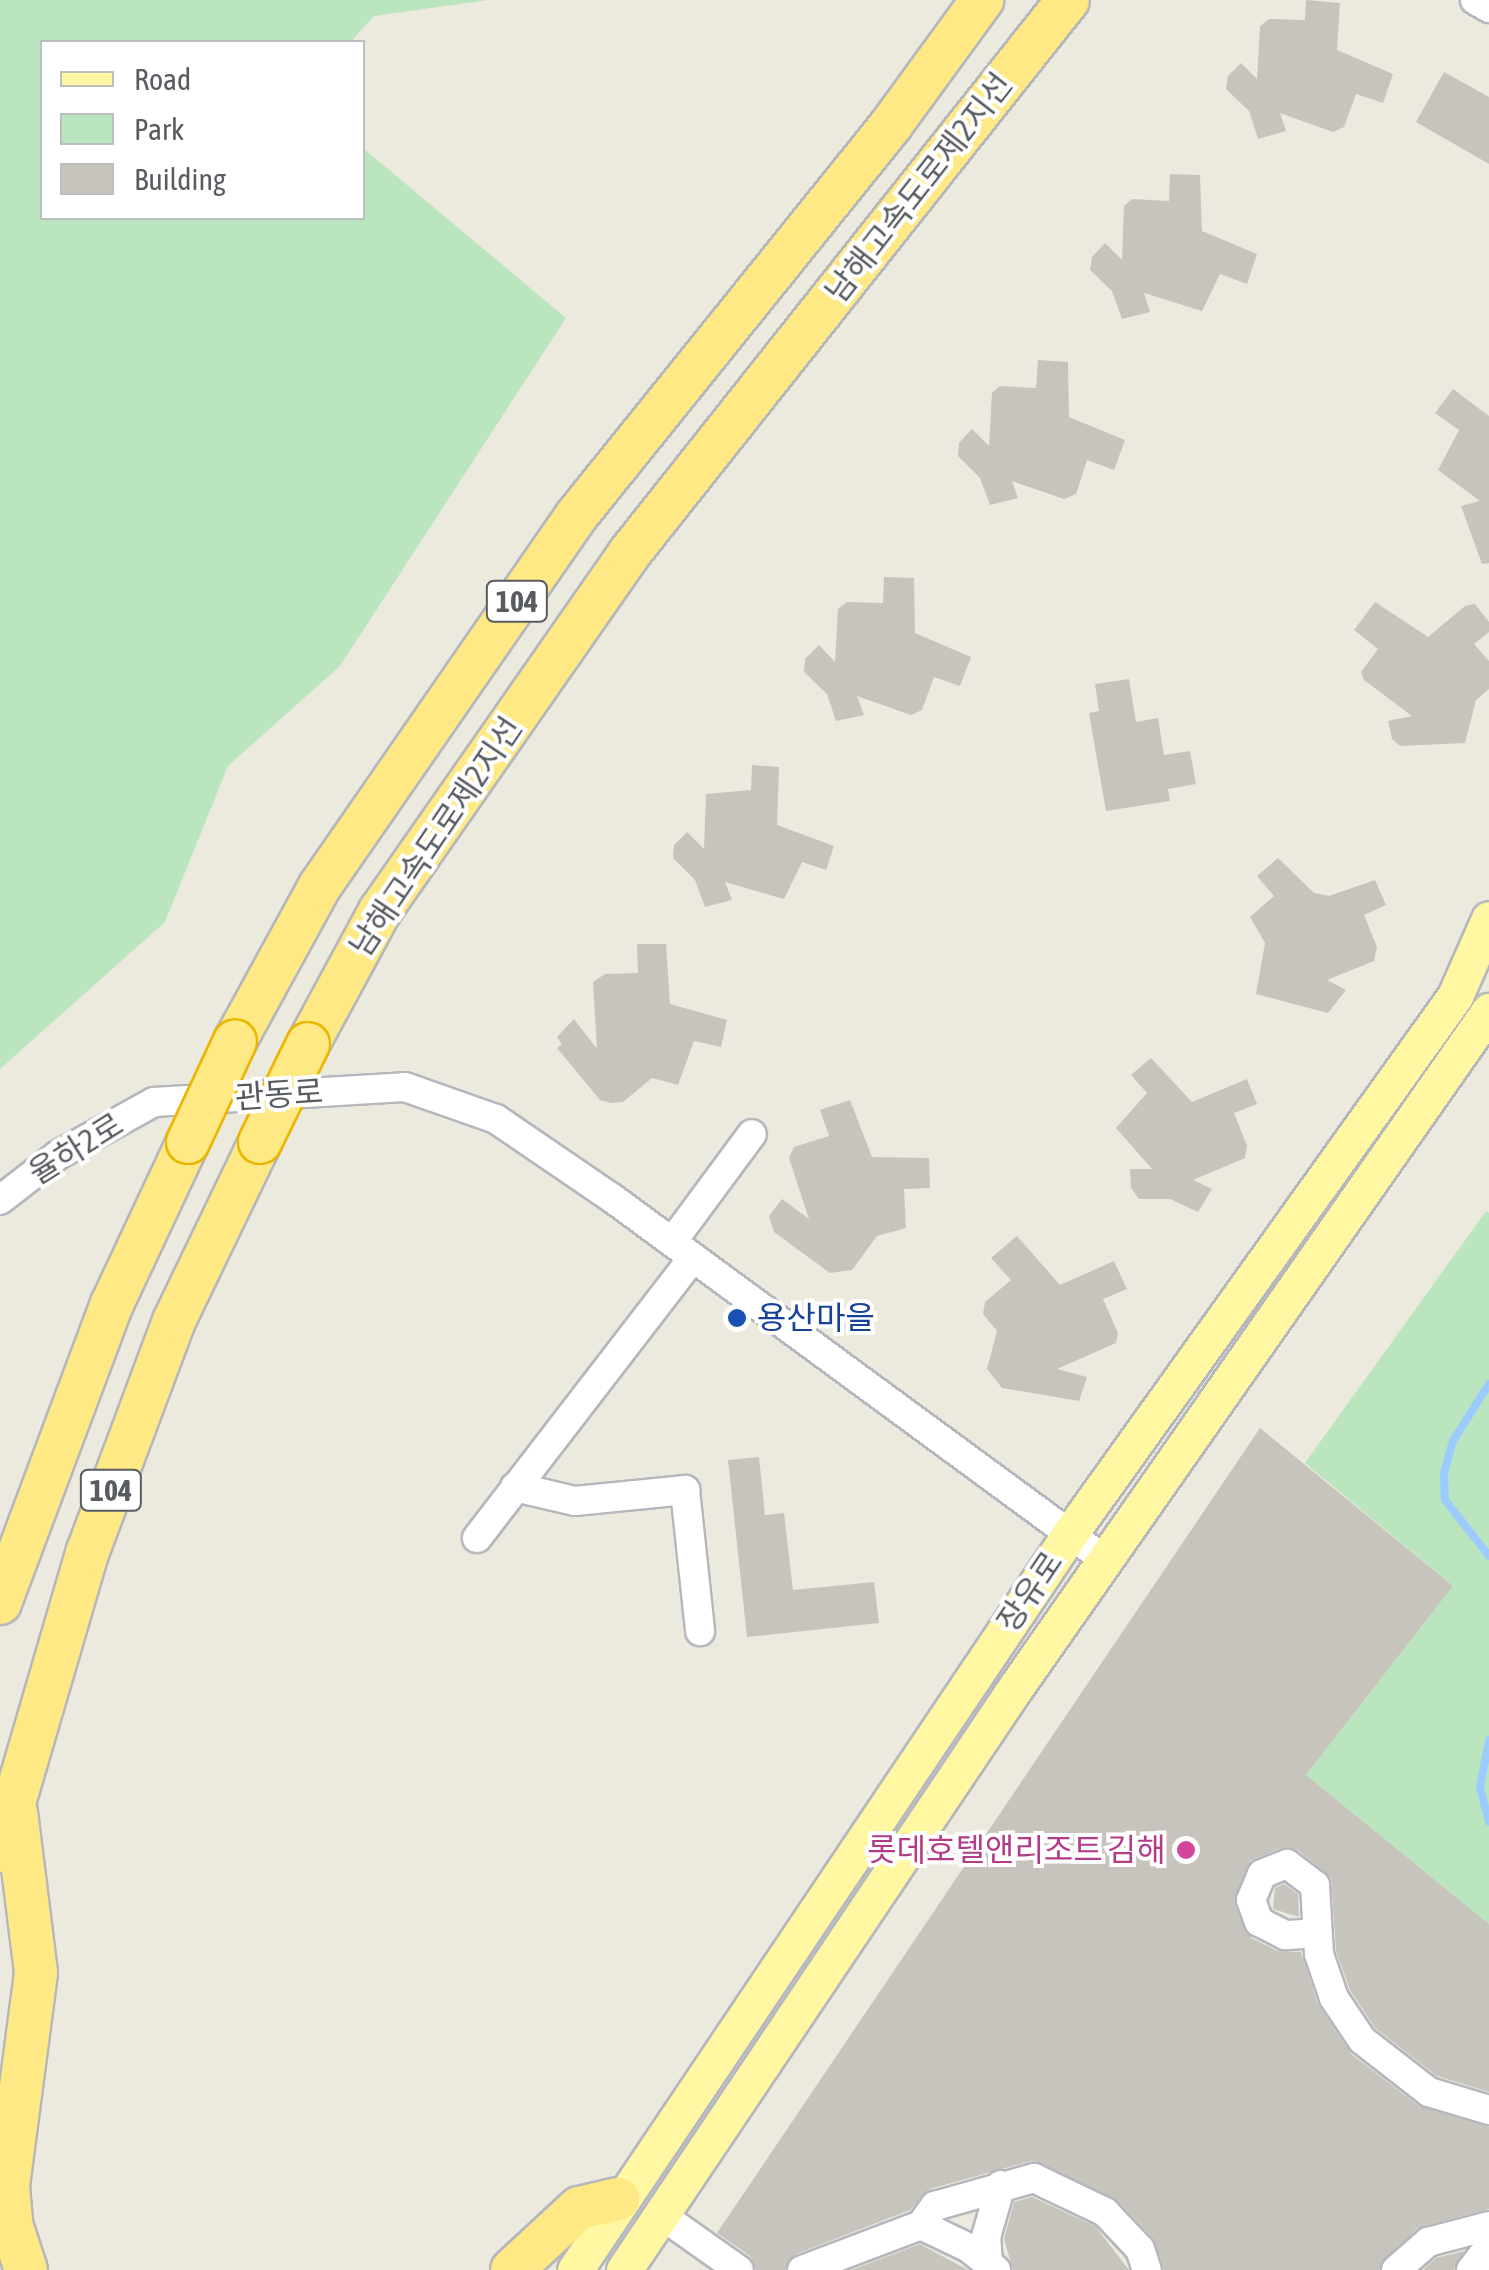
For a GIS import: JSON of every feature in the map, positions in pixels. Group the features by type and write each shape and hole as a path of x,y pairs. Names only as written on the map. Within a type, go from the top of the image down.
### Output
{"highway":[{"name":"남해고속도로제2지선","path":"0,1604 112,1304 235,1041 320,886 577,515 890,125 982,0"},
{"name":"남해고속도로제2지선","path":"0,1851 13,1790 88,1551 174,1320 308,1044 380,911 628,555 1068,0"},
{"path":"13,1790 36,1973 8,2186 11,2224 26,2270"},
{"path":"512,2270 580,2208 618,2199"}],"main road":[{"name":"장유로","path":"575,2270 618,2199 1069,1535 1455,996 1489,919"},
{"name":"장유로","path":"624,2270 1105,1560 1489,1011"}],"street":[{"path":"1475,0 1489,8"},
{"name":"관동로","path":"154,1102 405,1087 496,1120 682,1250"},
{"name":"율하2로","path":"0,1200 58,1155 154,1102"},
{"path":"477,1538 682,1250 752,1134"},
{"path":"682,1250 1105,1560"},
{"path":"515,1487 576,1502 686,1490 700,1631"},
{"path":"1317,1933 1334,1998 1362,2040 1429,2092 1489,2110"},
{"path":"802,2270 921,2225 935,2206 1034,2178 1086,2198 1140,2249 1147,2270"},
{"path":"992,2267 986,2236 1000,2186"},
{"path":"661,2215 739,2270"},
{"path":"921,2225 992,2267"},
{"path":"1396,2270 1428,2242 1489,2226"},
{"path":"1471,2270 1489,2248"}],"green space":[{"path":"0,0 488,0 374,16 353,40 40,40 40,220 365,220 365,150 566,318 340,666 228,766 165,922 0,1069"},
{"path":"1486,1211 1489,1924 1306,1775 1453,1586 1305,1463"}],"building":[{"path":"1306,0 1340,3 1337,50 1393,74 1383,103 1356,94 1344,127 1333,132 1280,113 1286,131 1258,139 1249,111 1226,89 1228,76 1241,63 1257,79 1260,26 1269,19 1305,20"},
{"path":"1444,72 1489,97 1489,164 1416,122"},
{"path":"1170,174 1200,175 1202,231 1257,254 1247,284 1220,274 1202,311 1144,293 1150,312 1122,319 1112,291 1090,270 1092,257 1105,243 1122,260 1124,206 1132,199 1169,201"},
{"path":"1038,360 1068,362 1069,417 1125,440 1114,470 1087,460 1076,494 1064,499 1012,481 1018,498 990,505 980,478 958,456 959,443 972,429 989,446 992,393 1000,386 1036,388"},
{"path":"1453,389 1489,416 1489,563 1482,564 1461,506 1480,501 1438,470 1459,430 1435,413"},
{"path":"884,577 914,578 915,633 971,657 960,686 934,677 922,710 911,715 857,696 864,715 836,721 827,694 804,672 805,659 819,645 835,662 838,609 847,602 883,603"},
{"path":"1375,602 1428,637 1465,606 1475,604 1489,622 1489,632 1474,644 1489,661 1489,689 1476,700 1465,743 1400,746 1392,739 1388,721 1412,716 1364,680 1361,672 1378,649 1354,630"},
{"path":"1129,679 1136,722 1158,718 1164,755 1190,751 1196,784 1168,789 1170,801 1106,811 1089,713 1099,711 1095,684"},
{"path":"752,765 779,767 777,825 834,846 826,870 802,862 784,899 725,882 732,900 705,907 695,880 673,858 674,845 687,832 704,849 706,794 751,790"},
{"path":"1278,858 1314,893 1329,896 1375,880 1386,905 1364,915 1377,947 1374,961 1327,980 1346,990 1328,1013 1256,994 1265,943 1250,917 1274,896 1257,876"},
{"path":"637,944 666,944 670,1004 727,1020 721,1047 694,1041 678,1085 652,1078 623,1102 611,1103 600,1100 557,1048 562,1044 557,1037 574,1019 597,1049 593,982 605,974 638,973"},
{"path":"1151,1058 1192,1102 1247,1079 1257,1104 1234,1113 1247,1146 1245,1158 1193,1180 1212,1189 1198,1212 1170,1199 1139,1199 1131,1188 1130,1169 1152,1169 1116,1128 1147,1093 1131,1075"},
{"path":"850,1100 872,1157 929,1158 930,1188 904,1189 906,1228 877,1236 852,1270 830,1273 774,1232 769,1216 782,1199 809,1219 789,1158 794,1147 829,1136 820,1110"},
{"path":"1017,1236 1060,1285 1114,1261 1127,1289 1103,1299 1118,1333 1116,1343 1057,1369 1087,1377 1079,1401 1002,1388 987,1369 997,1331 983,1314 985,1302 1011,1280 991,1258"},
{"name":"롯데호텔앤리조트 김해","path":"1260,1428 1453,1586 1306,1775 1489,1924 1489,2092 1437,2076 1375,2028 1350,1990 1336,1951 1331,1877 1298,1850 1281,1848 1250,1861 1235,1906 1251,1938 1278,1951 1301,1952 1318,2004 1351,2054 1419,2106 1489,2127 1489,2209 1417,2228 1379,2270 1164,2270 1153,2238 1117,2200 1031,2161 930,2189 910,2210 796,2254 785,2270 756,2270 750,2256 717,2233"},
{"path":"759,1457 765,1515 784,1513 793,1590 874,1582 879,1623 747,1637 728,1460"},
{"path":"1284,1884 1298,1894 1299,1917 1273,1909 1275,1888"},
{"path":"1032,2197 1095,2226 1129,2270 1013,2270 1004,2239 1014,2202"},
{"path":"920,2244 968,2270 851,2270"},
{"path":"1464,2251 1454,2270 1423,2270 1436,2258"}],"waterway":[{"path":"1489,1384 1453,1441 1444,1473 1445,1500 1489,1556"},
{"path":"1489,1740 1480,1788 1489,1822"}],"place":[{"name":"용산마을","path":"737,1318"},
{"name":"롯데호텔앤리조트 김해","path":"1186,1850"}]}
